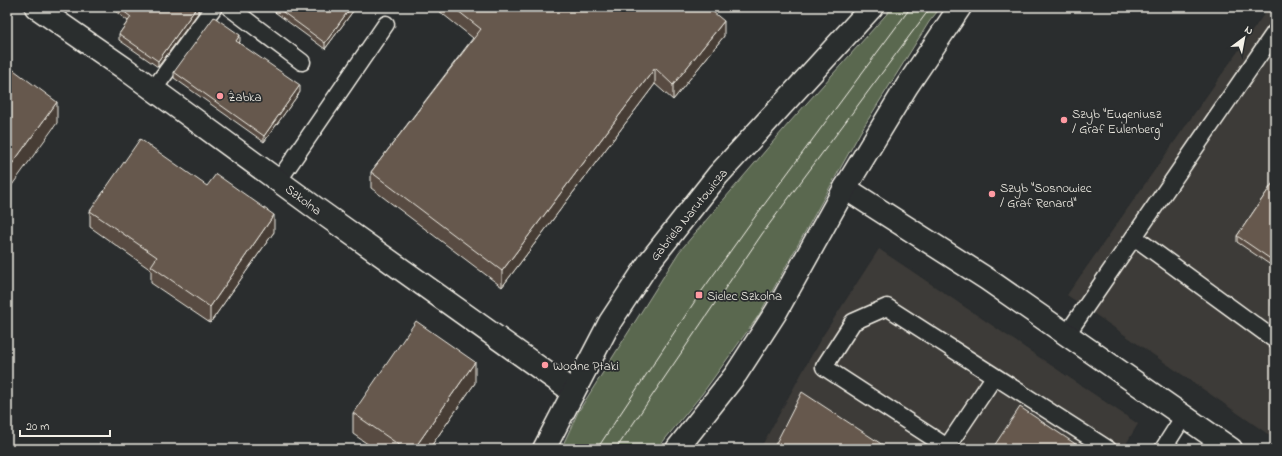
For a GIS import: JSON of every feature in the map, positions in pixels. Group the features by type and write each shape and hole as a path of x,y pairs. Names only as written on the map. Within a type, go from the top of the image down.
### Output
{"street":[{"name":"Gabriela Narutowicza","path":"544,449 572,391 610,322 650,261 718,175 872,7"},
{"path":"677,449 736,374 776,312 845,188 907,86 960,7"},
{"name":"Szkolna","path":"44,9 321,212 572,391"},
{"path":"845,188 988,279 1232,449"}],"lane":[{"path":"154,90 214,7"},
{"path":"229,7 302,62"},
{"path":"278,180 386,24"},
{"path":"1067,334 1275,32"},
{"path":"1134,237 1275,340"},
{"path":"994,377 946,447 824,367 852,322 887,307 1108,449"},
{"path":"1163,449 1184,416"}],"shaded area":[{"path":"1269,7 1275,7 1275,439 1067,295"},
{"path":"879,249 1138,424 1123,449 760,449 820,340"}],"green space":[{"path":"893,7 941,7 929,22 861,131 759,315 702,394 657,449 561,449 578,412 679,252 789,123"}],"building":[{"path":"118,7 197,7 158,61 119,34 131,17"},
{"path":"276,7 351,7 325,43"},
{"path":"453,7 707,7 724,21 673,85 655,68 502,271 371,172 481,29"},
{"path":"214,17 240,35 236,41 300,85 264,136 174,72"},
{"path":"7,65 57,102 7,171"},
{"path":"140,139 207,186 216,174 274,215 210,307 151,266 157,257 90,211"},
{"path":"1275,180 1275,262 1237,236"},
{"path":"416,321 475,362 414,449 405,449 353,413"},
{"path":"802,392 889,449 773,449"},
{"path":"1020,407 1083,449 992,449"}],"tram line":[{"path":"597,449 699,295 749,225 911,7"},
{"path":"616,449 762,234 931,7"}],"place":[{"name":"Żabka","path":"220,96"},
{"name":"Szyb \"Eugeniusz / Graf Eulenberg\"","path":"1064,120"},
{"name":"Szyb \"Sosnowiec / Graf Renard\"","path":"992,194"},
{"name":"Sielec Szkolna","path":"699,295"},
{"name":"Wodne Ptaki","path":"545,365"}]}
